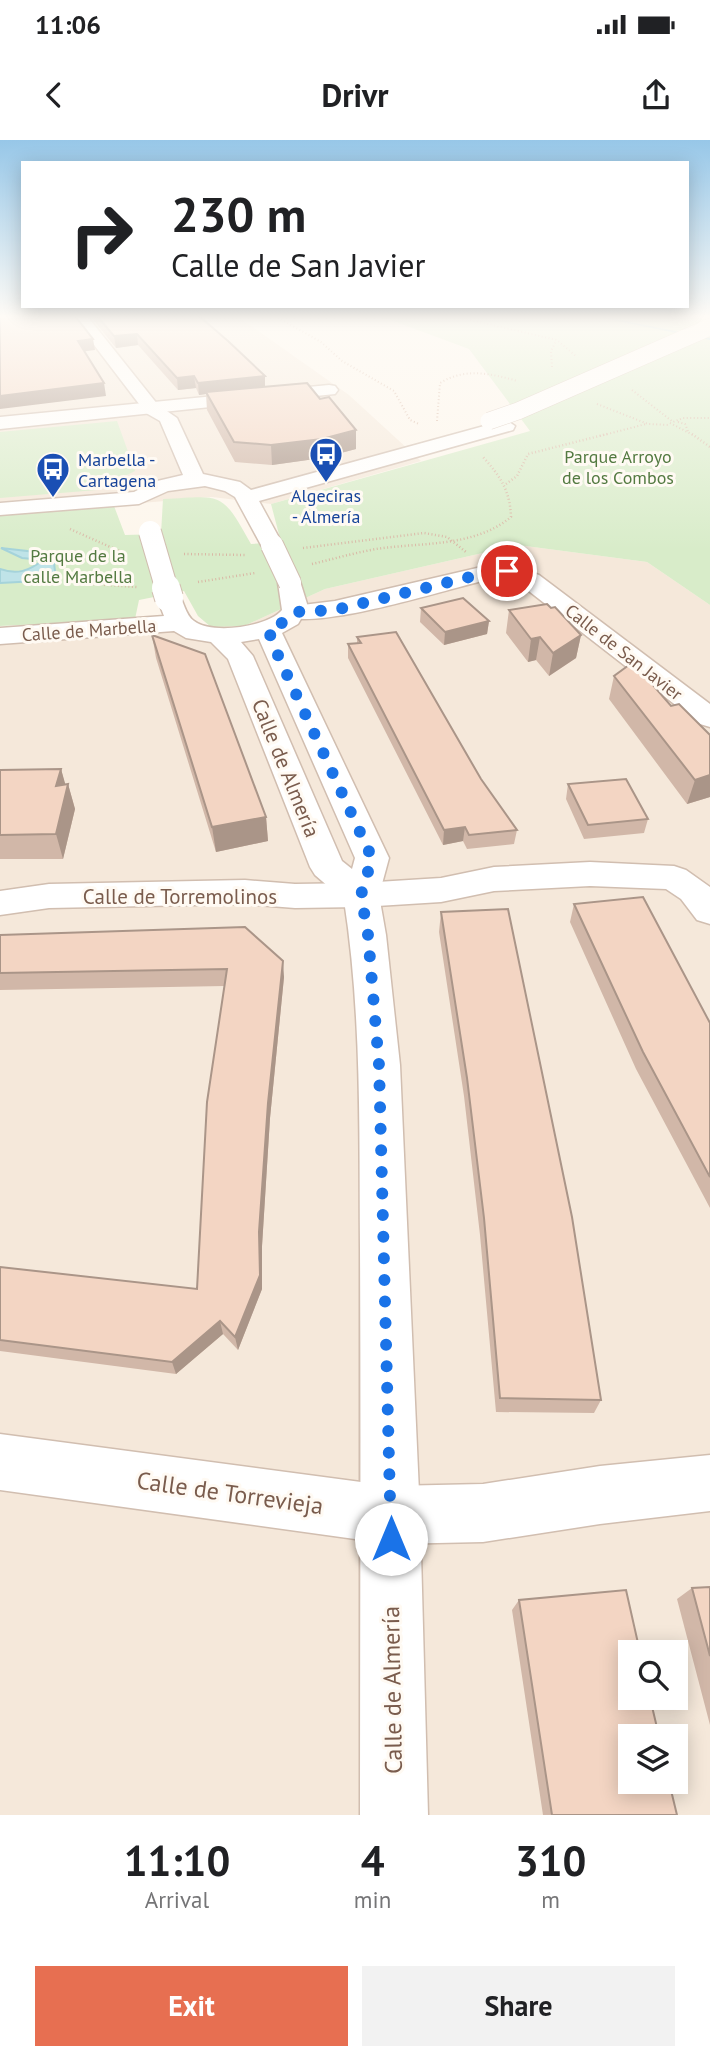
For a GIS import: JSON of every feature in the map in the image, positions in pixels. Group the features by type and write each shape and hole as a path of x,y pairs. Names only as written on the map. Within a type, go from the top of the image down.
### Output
{"street":[{"path":"140,394 152,409 167,418 191,466 195,480"},
{"path":"0,424 290,394"},
{"path":"240,492 268,481 497,423 556,394"},
{"path":"0,509 139,498 165,476 195,480 240,492 497,423 567,394"},
{"path":"149,432 144,420 152,409"},
{"path":"139,498 179,623 196,633 254,633 284,622 295,612 296,605 290,583 272,545 240,492"},
{"name":"Calle de San Javier","path":"295,612 335,610 490,572 507,571 530,580 710,718"},
{"name":"Calle de Marbella","path":"0,636 179,623"},
{"name":"Calle de Almería","path":"268,629 372,858 361,895 368,935 379,1065 391,1515 394,1815"},
{"name":"Calle de Almería","path":"218,635 240,656 327,867 361,895"},
{"name":"Calle de Torremolinos","path":"0,903 49,896 245,892 295,896 361,895 441,890 494,879 643,874 674,878 693,890 710,911"},
{"name":"Calle de Torrevieja","path":"0,1462 391,1515 483,1513 600,1494 710,1483"}],"path":[{"path":"396,394 410,420 442,435"},
{"path":"710,418 682,418 670,425 688,431 710,447"},
{"path":"673,422 685,424 688,431"},
{"path":"506,484 517,476 528,454 648,424"},
{"path":"452,540 503,526 511,517 511,494 495,467 481,455 487,448"}],"shaded area":[{"path":"0,394 348,394 421,461 271,504 212,497 0,515"},
{"path":"518,545 647,562 710,605 710,1815 0,1815 0,629 244,626 325,589"}],"green space":[{"name":"Parque de la calle Marbella","path":"503,394 710,394 710,605 647,562 518,545 325,589 244,626 211,627 198,616 184,591 139,600 135,619 0,626 0,515 114,506 125,535 161,534 163,499 209,498 226,505 251,544 281,542 271,504 530,431"},
{"path":"117,421 135,471 97,490 0,498 0,432"}],"water":[{"path":"1,548 53,554 56,580 0,583 0,569 23,571 43,560 22,558"}],"building":[{"path":"207,394 316,394 320,399 329,397 356,430 322,439 271,445 234,442"},
{"path":"463,598 489,621 445,632 421,608"},
{"path":"547,604 551,608 555,607 581,635 553,653 540,637 531,639 509,610"},
{"path":"396,632 481,779 517,830 469,835 465,827 444,830 348,644 361,643 357,637"},
{"path":"152,635 205,654 266,817 212,827"},
{"path":"633,662 671,706 679,704 710,735 710,775 695,780 614,676"},
{"path":"61,769 56,786 68,784 56,834 0,835 0,770"},
{"path":"626,779 648,819 588,825 568,784"},
{"path":"643,897 710,1023 710,1177 643,1052 574,904"},
{"path":"508,909 572,1217 601,1400 500,1398 484,1218 467,1078 441,912"},
{"path":"245,927 283,961 268,1103 259,1232 260,1275 235,1337 220,1321 172,1362 0,1340 0,1267 197,1289 207,1102 227,969 0,973 0,935"},
{"path":"710,1587 710,1656 692,1588"},
{"path":"626,1590 637,1640 618,1640 618,1710 653,1710 656,1724 618,1724 618,1794 672,1794 677,1815 552,1815 519,1600"}],"place":[{"name":"Algeciras - Almería","path":"326,484"},
{"name":"Marbella - Cartagena","path":"53,499"}],"route":[{"path":"391,1539 379,1065 368,935 361,895 372,858 268,629 284,622 295,612 335,610 490,572 507,571"}],"park label":[{"name":"Parque Arroyo de los Combos","path":"618,466"}]}
